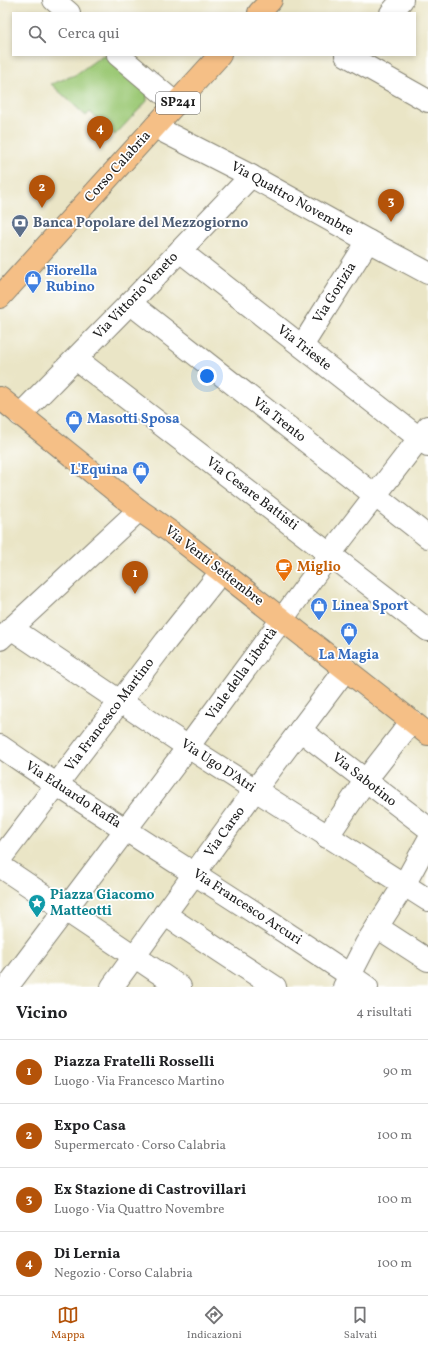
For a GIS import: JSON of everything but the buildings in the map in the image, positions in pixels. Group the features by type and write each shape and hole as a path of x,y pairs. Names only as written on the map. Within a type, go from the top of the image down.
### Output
{"main road":[{"name":"Corso Calabria","path":"0,297 219,56"},
{"name":"Via Venti Settembre","path":"0,398 139,510 420,727"}],"street":[{"path":"54,0 68,12"},
{"path":"392,12 402,0"},
{"path":"119,56 176,104"},
{"path":"351,56 428,101"},
{"name":"Via Quattro Novembre","path":"155,127 251,176 428,273"},
{"name":"Via Vittorio Veneto","path":"20,415 130,304 251,176"},
{"name":"Via Gorizia","path":"302,346 368,241"},
{"name":"Via Trieste","path":"180,251 302,346 425,437"},
{"name":"Via Trento","path":"130,304 428,537"},
{"name":"Via Cesare Battisti","path":"76,359 428,630"},
{"name":"Viale della Libertà","path":"61,916 330,554 375,496 425,437"},
{"path":"6,634 139,510"},
{"name":"Via Francesco Martino","path":"0,859 166,641 221,572"},
{"name":"Via Ugo D'Atri","path":"6,634 121,701 188,747 428,900"},
{"name":"Via Carso","path":"112,987 255,790 346,669"},
{"path":"327,837 365,781 420,727"},
{"name":"Via Sabotino","path":"300,730 428,828"},
{"name":"Via Eduardo Raffa","path":"0,746 56,785 126,830"},
{"name":"Via Francesco Arcuri","path":"126,830 194,873 354,983"},
{"path":"354,983 366,944 404,885 428,841"},
{"path":"0,866 61,916 133,957 180,987"},
{"path":"164,914 275,987"},
{"path":"7,987 61,916"},
{"path":"377,927 428,960"}],"green space":[{"path":"102,56 109,57 147,89 147,101 115,135 90,112 86,116 51,84 75,75"}],"place":[{"name":"Di Lernia","path":"100,149"},
{"name":"Expo Casa","path":"42,208"},
{"name":"Ex Stazione di Castrovillari","path":"391,222"},
{"name":"Banca Popolare del Mezzogiorno","path":"20,238"},
{"name":"Fiorella Rubino","path":"33,294"},
{"name":"Masotti Sposa","path":"74,434"},
{"name":"L'Equina","path":"141,485"},
{"name":"Miglio","path":"284,582"},
{"name":"Piazza Fratelli Rosselli","path":"135,594"},
{"name":"Linea Sport","path":"319,621"},
{"name":"La Magia","path":"349,646"},
{"name":"Piazza Giacomo Matteotti","path":"37,918"}]}
